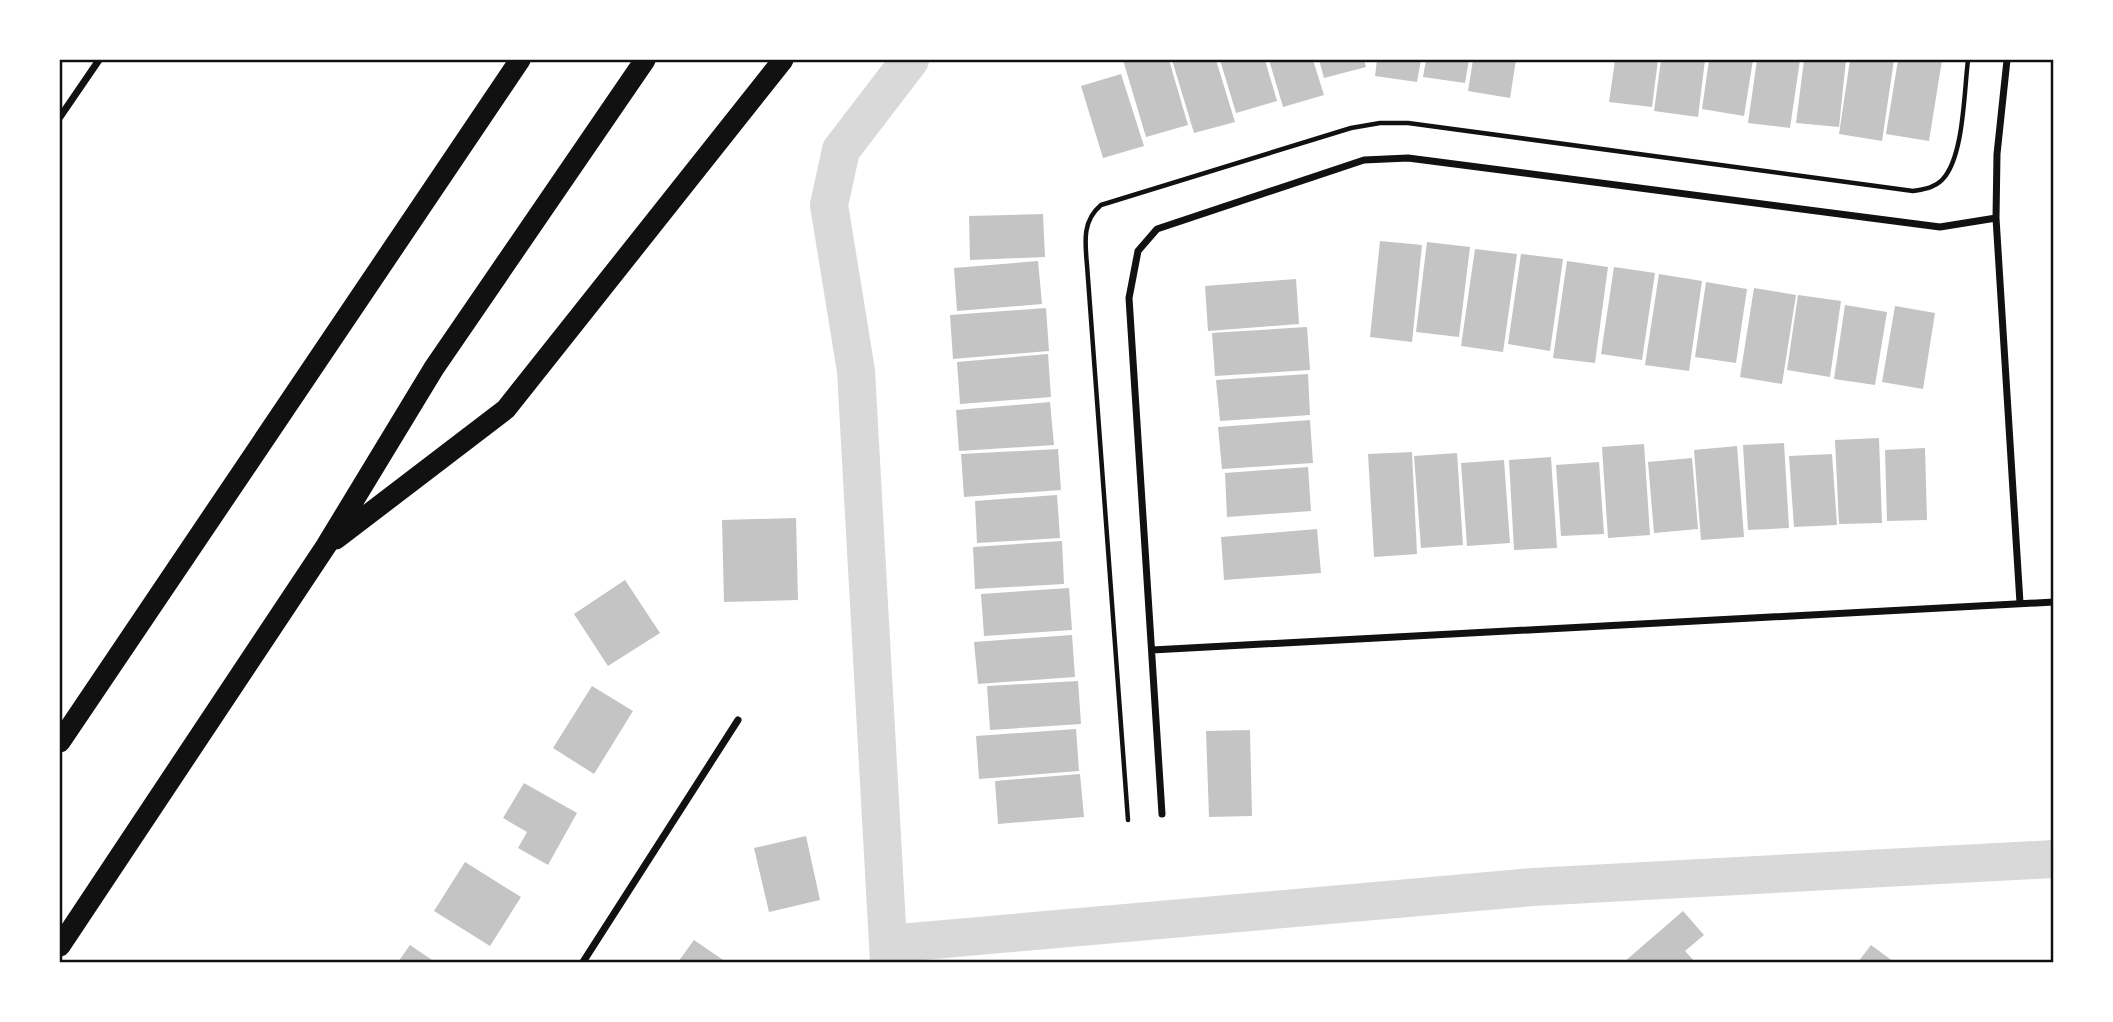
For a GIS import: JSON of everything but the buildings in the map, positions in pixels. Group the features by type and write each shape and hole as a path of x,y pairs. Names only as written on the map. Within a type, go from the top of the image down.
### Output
{"highway":[{"path":"60,742 520,60"},
{"path":"60,946 326,547 434,368 645,60"},
{"path":"326,547 506,409 783,60"}],"street":[{"path":"60,117 62,108 99,60"},
{"path":"2007,60 1997,154 1996,218 2020,603"},
{"path":"1162,814 1129,299 1138,251 1157,229 1364,160 1408,158 1940,227 1996,218"},
{"path":"1152,650 2053,602"},
{"path":"583,962 738,720"}],"path":[{"path":"1128,820 1085,233 1094,211 1101,205 1167,184 1351,128 1380,122 1408,123 1913,191 1941,182 1955,160 1968,60"}],"waterway":[{"path":"889,962 856,371 829,205 841,150 910,60"},
{"path":"888,944 1533,887 2054,859"}]}
